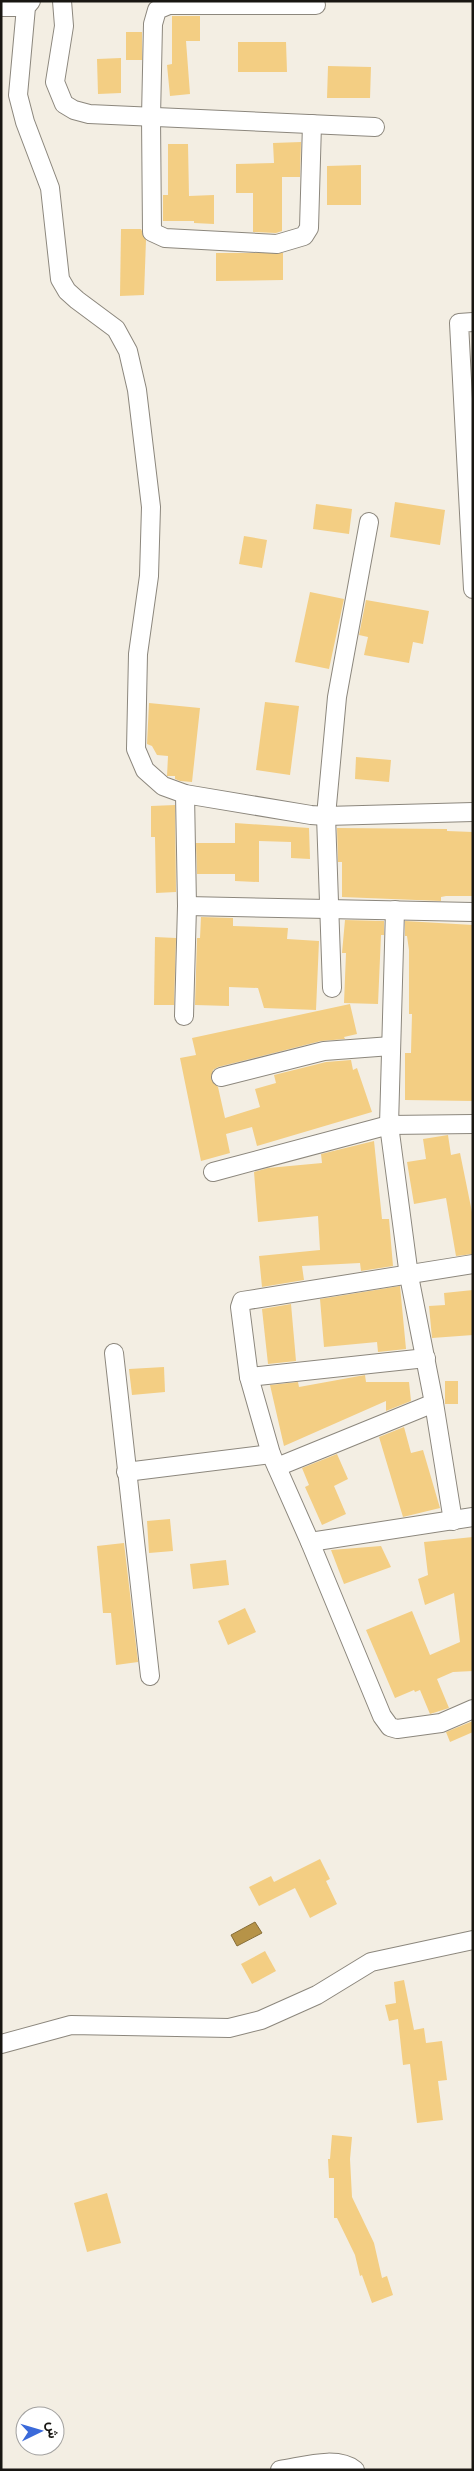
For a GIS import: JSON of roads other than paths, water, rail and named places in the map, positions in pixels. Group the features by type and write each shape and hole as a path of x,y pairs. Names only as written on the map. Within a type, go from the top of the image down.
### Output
{"street":[{"path":"62,1 64,26 55,82 64,104 74,110 89,114 375,127"},
{"path":"1,7 29,4 18,94 25,122 50,188 60,279 67,291 77,300 116,329 128,351 137,390 151,507 149,576 138,654 136,749 145,770 163,786 185,794 326,816 473,812"},
{"path":"312,124 309,228 304,236 277,244 165,238 152,232 150,117 154,16 163,6 316,5"},
{"path":"473,322 459,323 473,589"},
{"path":"332,988 326,816 337,697 369,522"},
{"path":"184,1016 187,906 185,794"},
{"path":"187,906 473,912"},
{"path":"394,910 389,1125 409,1276 426,1358 453,1521"},
{"path":"221,1077 324,1051 391,1046"},
{"path":"213,1172 389,1125 473,1124"},
{"path":"473,1264 409,1276 242,1301 240,1307 249,1377 274,1461 310,1542 382,1716 390,1727 397,1729 441,1723 473,1709"},
{"path":"114,1353 150,1676"},
{"path":"249,1377 426,1358"},
{"path":"126,1472 274,1461 434,1403"},
{"path":"310,1542 473,1517"},
{"path":"1,2044 71,2025 229,2028 261,2020 317,1995 371,1962 473,1940"},
{"path":"280,2470 334,2462 347,2465 355,2470"}]}
